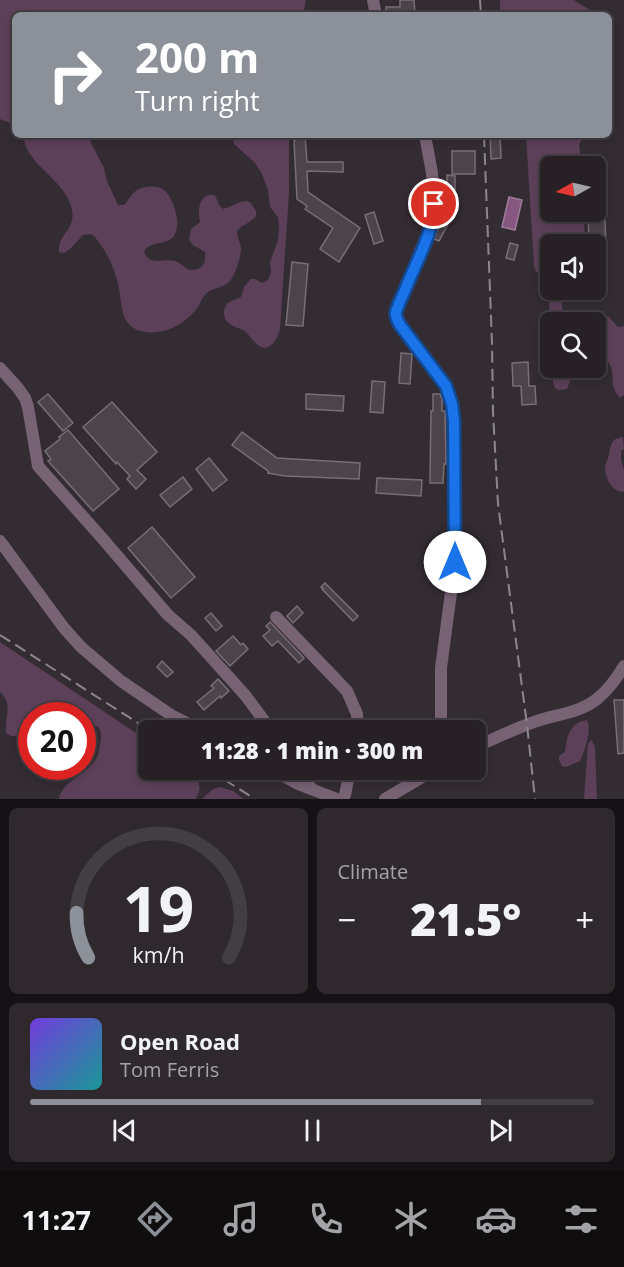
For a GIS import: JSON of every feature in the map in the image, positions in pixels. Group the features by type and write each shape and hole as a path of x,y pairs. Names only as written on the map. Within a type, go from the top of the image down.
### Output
{"street":[{"path":"426,138 432,173 434,217 396,312 396,319 446,386 452,404 454,421 455,562 441,668 441,720"},
{"path":"0,368 25,398 38,466 168,615 191,635 245,695 264,720"},
{"path":"0,541 81,648 121,681 181,720"},
{"path":"276,617 347,691 357,720"},
{"path":"486,742 508,731 581,708 597,699 624,666"},
{"path":"291,780 337,799"},
{"path":"306,780 313,790"},
{"path":"342,799 348,780"},
{"path":"385,799 417,780"}],"shaded area":[{"path":"0,0 306,0 304,12 226,10 12,12 12,124 0,119"},
{"path":"500,0 574,0 592,12 500,12"},
{"path":"23,138 90,138 118,205 124,205 133,193 140,189 154,187 164,190 171,199 175,211 177,229 172,238 147,248 144,252 154,261 171,260 188,269 199,269 205,262 205,252 189,240 191,229 200,222 199,210 202,200 208,195 215,195 223,209 240,202 250,202 256,211 256,216 237,231 241,253 233,277 225,285 207,293 196,310 176,326 155,332 133,328 124,316 111,262 93,235 83,235 64,253 59,252 61,240 72,222 72,209 64,192 27,149"},
{"path":"235,138 289,138 289,193 280,329 275,341 265,348 258,345 246,332 228,322 224,314 226,305 241,297 244,287 251,279 262,283 268,280 279,228 278,217 270,207 268,190 262,174 255,163 234,144"},
{"path":"526,138 584,138 579,145 581,156 540,156 540,222 584,222 585,234 540,234 540,275 536,271"},
{"path":"509,197 522,200 515,230 502,227"},
{"path":"549,300 562,300 564,312 549,312"},
{"path":"606,316 618,327 624,326 624,395 620,398 614,389 610,365 606,360"},
{"path":"553,378 570,378 567,389 559,390 553,383"},
{"path":"623,437 624,449 621,451 621,460 624,470 624,492 616,490 610,484 605,467 611,444"},
{"path":"0,642 90,702 18,702 18,735 15,736 6,733 8,706 0,692"},
{"path":"96,706 138,734 138,780 197,780 199,790 196,799 59,799 61,792 73,780 96,780 96,758 101,738 96,726"},
{"path":"587,720 588,735 580,761 566,767 562,766 559,756 565,752 570,732 576,724"},
{"path":"592,740 595,748 597,799 584,799 588,744"},
{"path":"220,787 233,791 244,799 202,799 213,789"}],"building":[{"path":"400,0 414,0 415,12 386,12 386,7 400,7"},
{"path":"296,138 305,138 307,162 343,162 343,172 307,171 308,192 360,228 339,262 320,249 333,228 305,209 307,206 297,199 294,141"},
{"path":"490,138 500,138 501,158 491,159"},
{"path":"452,151 475,151 475,174 452,174"},
{"path":"447,175 455,176 455,190 447,190"},
{"path":"374,212 383,241 374,244 365,215"},
{"path":"441,221 448,224 439,241 434,239"},
{"path":"588,222 605,222 606,234 589,234"},
{"path":"510,243 518,245 514,260 506,258"},
{"path":"292,262 308,264 303,326 286,325"},
{"path":"401,353 412,354 410,384 399,383"},
{"path":"528,362 529,386 535,386 536,404 522,405 521,386 513,386 512,363"},
{"path":"372,381 385,382 383,413 370,412"},
{"path":"48,394 73,423 63,431 38,402"},
{"path":"306,394 344,396 343,411 306,409"},
{"path":"433,394 440,394 442,411 445,411 446,464 444,464 443,483 430,483"},
{"path":"112,402 157,452 137,470 146,479 136,489 127,479 130,476 83,427"},
{"path":"68,430 119,489 93,511 48,461 51,459 45,451"},
{"path":"242,432 277,458 360,463 359,479 285,476 268,473 232,445"},
{"path":"209,458 227,480 213,491 196,469"},
{"path":"183,477 192,489 170,507 160,495"},
{"path":"377,478 422,480 421,496 376,493"},
{"path":"152,527 195,577 171,598 128,548"},
{"path":"325,583 358,616 353,621 322,589"},
{"path":"297,606 303,613 293,623 287,616"},
{"path":"211,613 222,626 216,631 205,618"},
{"path":"270,622 304,658 299,663 278,641 272,646 263,636 270,630 266,626"},
{"path":"233,636 248,649 230,666 216,651"},
{"path":"162,661 173,672 167,677 157,667"},
{"path":"218,679 229,691 204,710 197,702 214,688 211,686"},
{"path":"614,700 624,700 624,753 618,754"}],"railway":[{"path":"480,0 481,12"},
{"path":"484,138 498,504 535,799"},
{"path":"0,635 138,723"},
{"path":"225,780 255,799"}],"route":[{"path":"434,204 434,217 396,312 396,319 446,386 452,404 455,562"}]}
